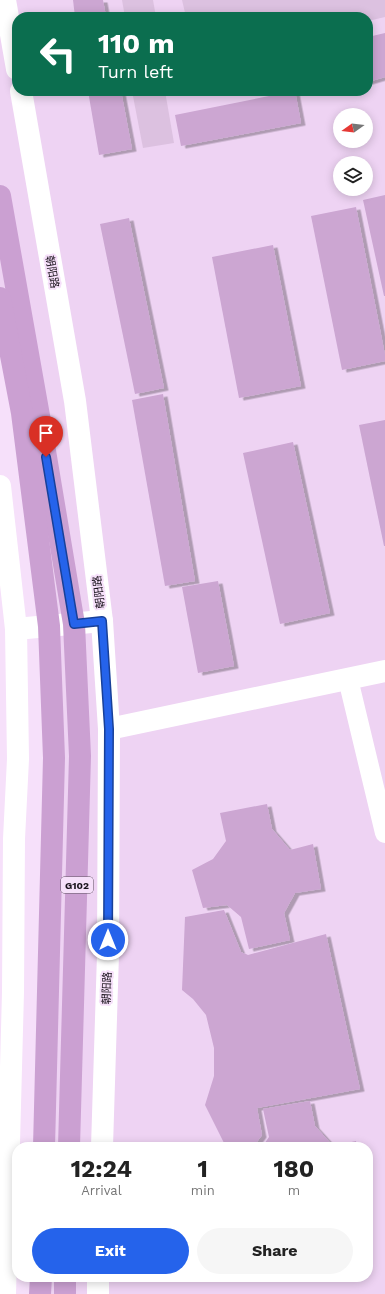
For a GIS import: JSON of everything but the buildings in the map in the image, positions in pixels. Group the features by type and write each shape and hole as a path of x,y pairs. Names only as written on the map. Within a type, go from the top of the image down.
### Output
{"highway":[{"name":"G102","path":"0,196 40,420 74,624 80,756 69,1142"},
{"name":"G102","path":"0,298 22,413 49,626 54,758 44,1142"},
{"path":"40,1282 40,1294"},
{"path":"65,1282 65,1294"}],"street":[{"path":"5,0 12,40"},
{"name":"朝阳路","path":"22,96 75,401 102,621 109,729 108,954 102,1142"},
{"path":"0,486 16,629 18,759 14,839 13,992 6,1294"},
{"path":"16,629 102,621"},
{"path":"109,729 385,671"},
{"path":"348,679 385,834"},
{"path":"98,1282 98,1294"}],"shaded area":[{"path":"0,0 385,0 385,1294 41,1294 42,1282 373,1282 373,1142 47,1142 63,725 0,309"},
{"path":"122,0 153,0 155,12 124,12"},
{"path":"182,0 385,0 385,17 373,20 373,12 185,12"},
{"path":"133,96 166,96 174,143 143,148"}],"route":[{"path":"46,457 74,624 102,621 109,729 108,940"}]}
